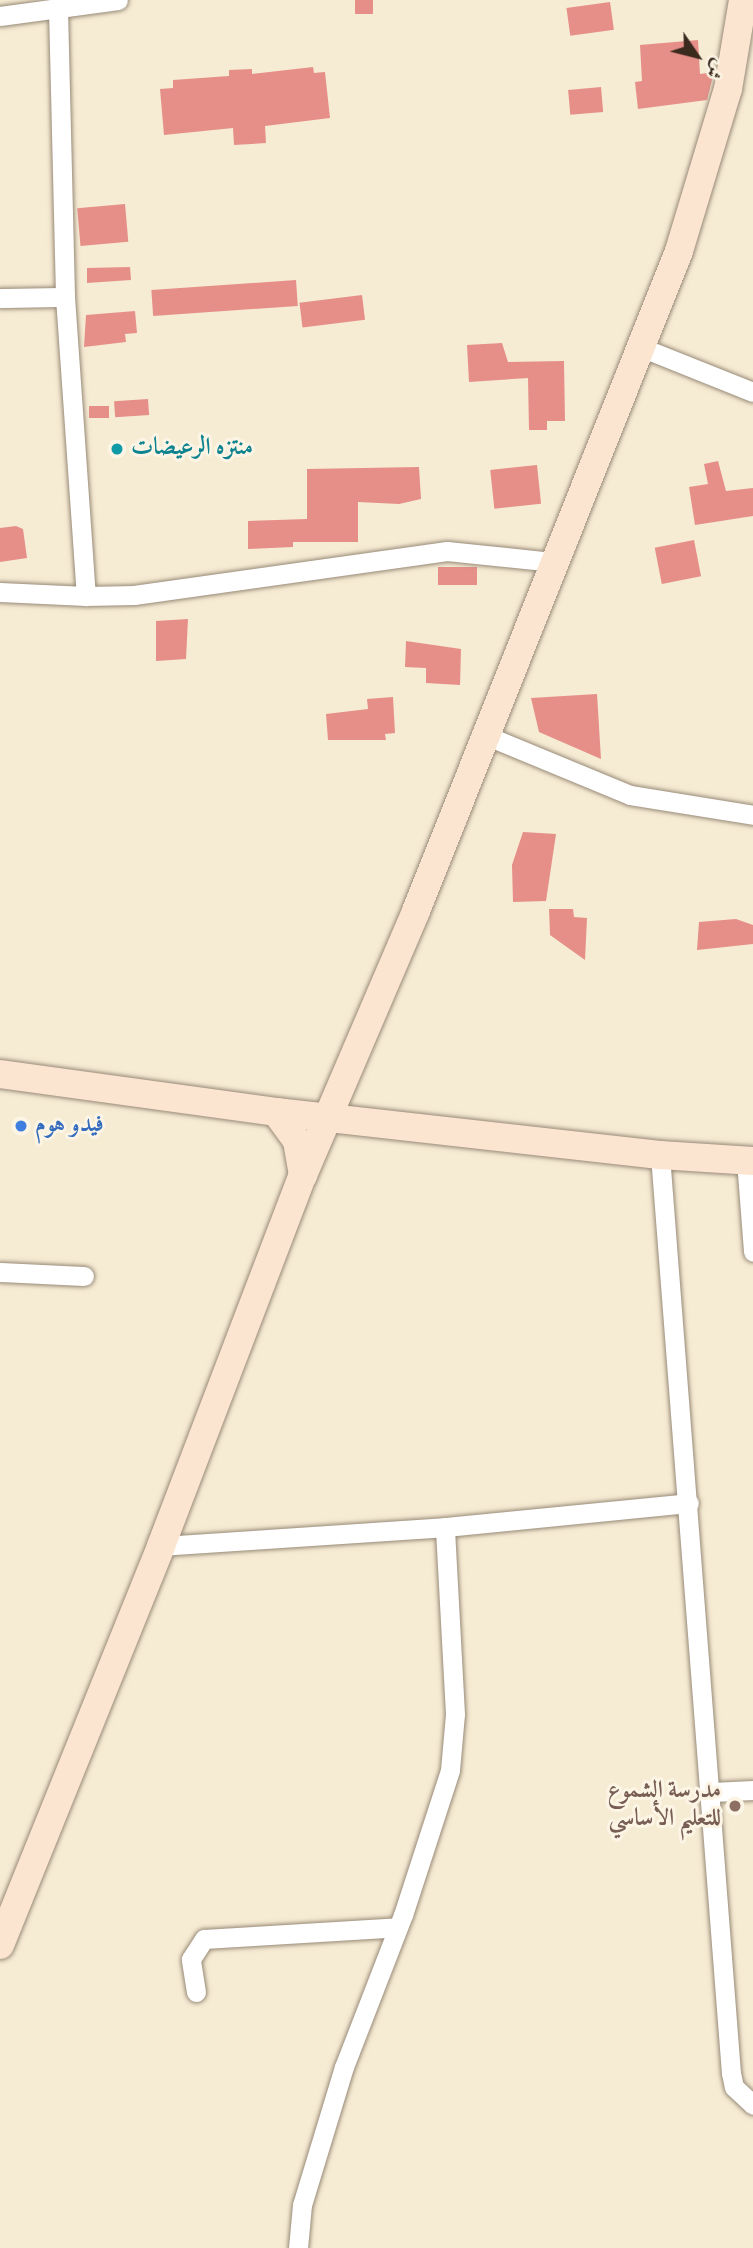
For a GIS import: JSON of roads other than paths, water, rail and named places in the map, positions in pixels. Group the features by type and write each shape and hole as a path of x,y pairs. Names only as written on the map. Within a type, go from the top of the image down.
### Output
{"street":[{"path":"0,16 118,0"},
{"path":"0,1945 161,1545 303,1175 331,1117 485,736 638,346 679,251 728,89 743,0"},
{"path":"58,9 65,297 86,596"},
{"path":"0,298 65,297"},
{"path":"638,346 753,391"},
{"path":"0,592 134,595 447,551 554,562"},
{"path":"485,736 630,794 753,815"},
{"path":"0,1074 276,1112 660,1155 750,1161 753,1252"},
{"path":"276,1112 297,1141 303,1175"},
{"path":"660,1155 712,1792 731,2073 734,2087 753,2105"},
{"path":"0,1272 84,1276"},
{"path":"161,1545 445,1527 689,1503"},
{"path":"298,2248 302,2205 324,2130 398,1927 450,1770 455,1714 445,1527"},
{"path":"712,1792 753,1790"},
{"path":"196,1992 191,1959 204,1938 398,1927"}],"place":[{"name":"منتزه الرعيضات","path":"117,449"},
{"name":"فيدو هوم","path":"21,1126"},
{"name":"مدرسة الشموع للتعليم الأساسي","path":"735,1806"}]}
